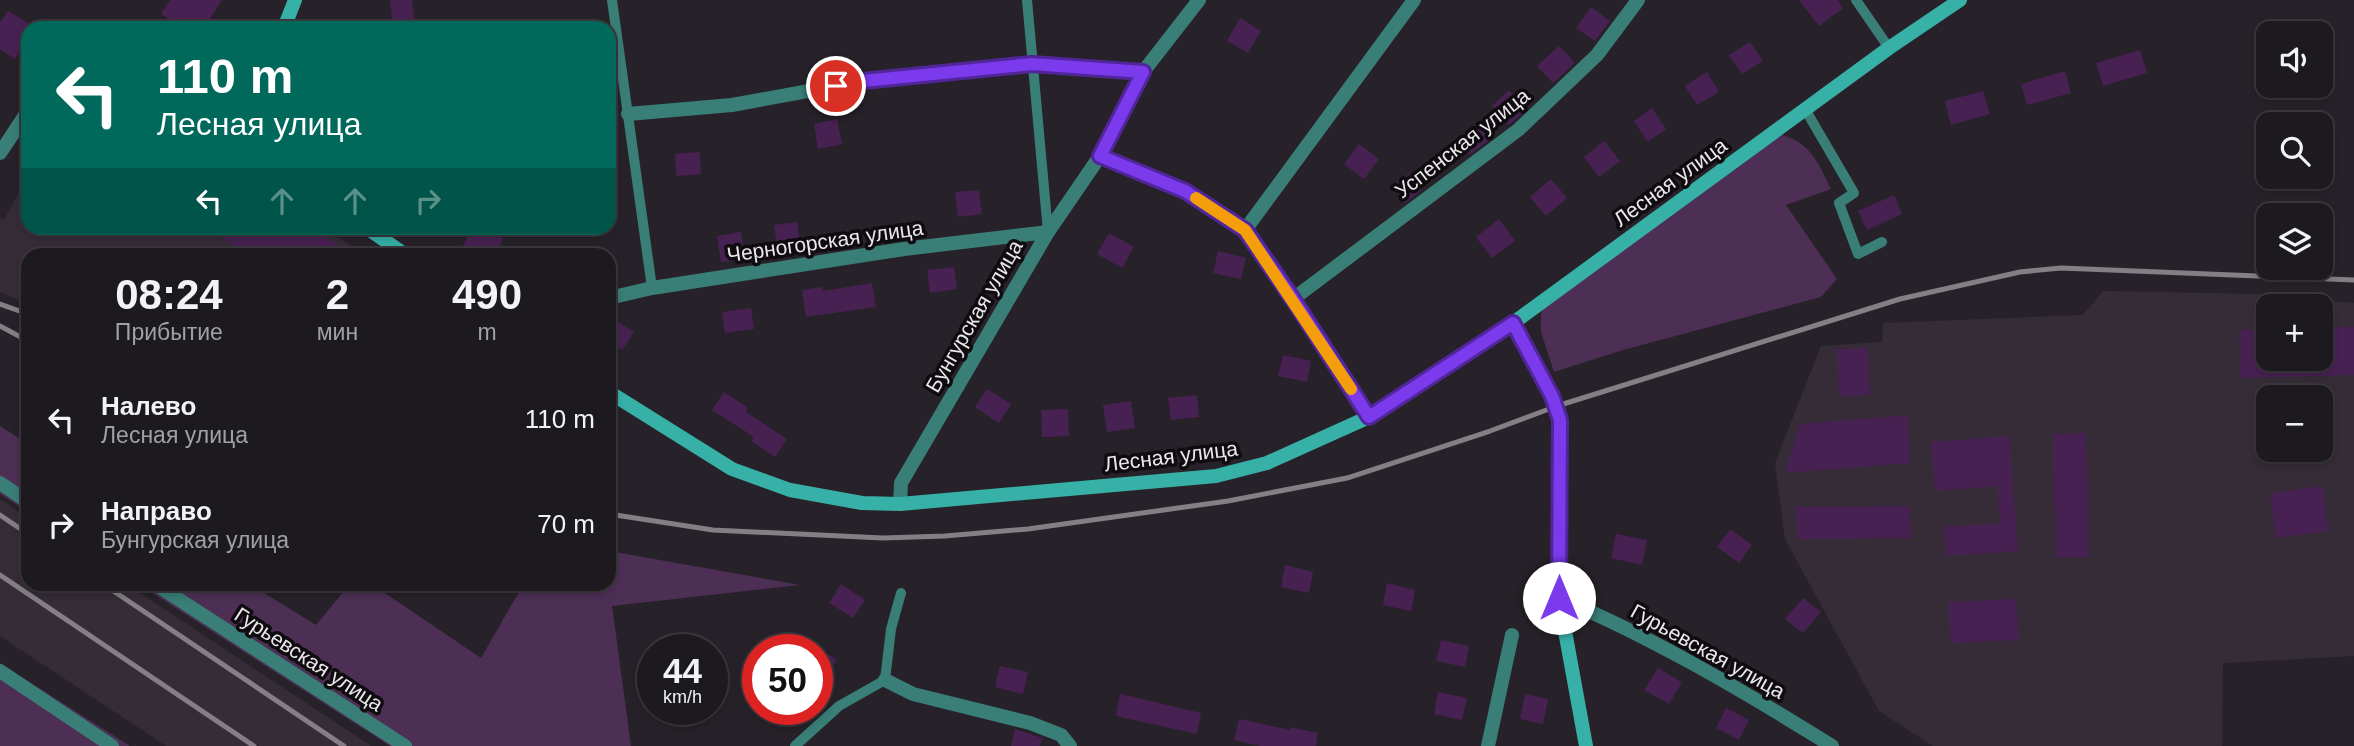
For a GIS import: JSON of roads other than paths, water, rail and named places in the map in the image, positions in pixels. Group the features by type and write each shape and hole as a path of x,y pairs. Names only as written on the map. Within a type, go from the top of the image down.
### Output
{"main road":[{"path":"287,21 295,0"},
{"name":"Лесная улица","path":"616,396 732,469 790,490 862,503 900,503 1216,475 1267,463 1369,417 1513,323 1889,48 1960,0"},
{"path":"376,235 395,248"},
{"path":"1513,323 1552,396 1560,420 1559,598 1586,746"}],"street":[{"name":"Бунгурская улица","path":"900,503 901,483 1048,232 1100,156 1143,72 1199,0"},
{"path":"1245,230 1413,0"},
{"name":"Успенская улица","path":"1293,299 1518,130 1597,55 1638,0"},
{"path":"628,114 732,105 863,81 1032,64 1143,72"},
{"path":"0,152 21,121"},
{"path":"1100,156 1185,191 1245,230 1369,417"},
{"name":"Черногорская улица","path":"616,296 652,288 904,249 1048,232"},
{"path":"0,483 21,497"},
{"name":"Гурьевская улица","path":"166,591 405,746"},
{"name":"Гурьевская улица","path":"1559,598 1603,616 1832,746"},
{"path":"1488,746 1512,635"},
{"path":"0,671 112,746"},
{"path":"885,680 913,694 1030,723 1061,734 1070,746"}],"lane":[{"path":"612,0 615,21"},
{"path":"1027,0 1048,232"},
{"path":"1856,0 1889,48"},
{"path":"616,28 652,288"},
{"path":"1805,109 1854,193 1839,202 1858,254 1882,242"},
{"path":"794,746 839,706 885,680 891,629 901,593"}],"railway":[{"path":"616,515 713,530 883,538 1028,529 1228,501 1347,478 1557,406 1900,299 2020,272 2061,268 2354,280"},
{"path":"0,304 21,312"},
{"path":"0,326 21,337"},
{"path":"0,515 21,529"},
{"path":"0,575 21,589"},
{"path":"24,591 254,746"},
{"path":"113,591 344,746"}]}
